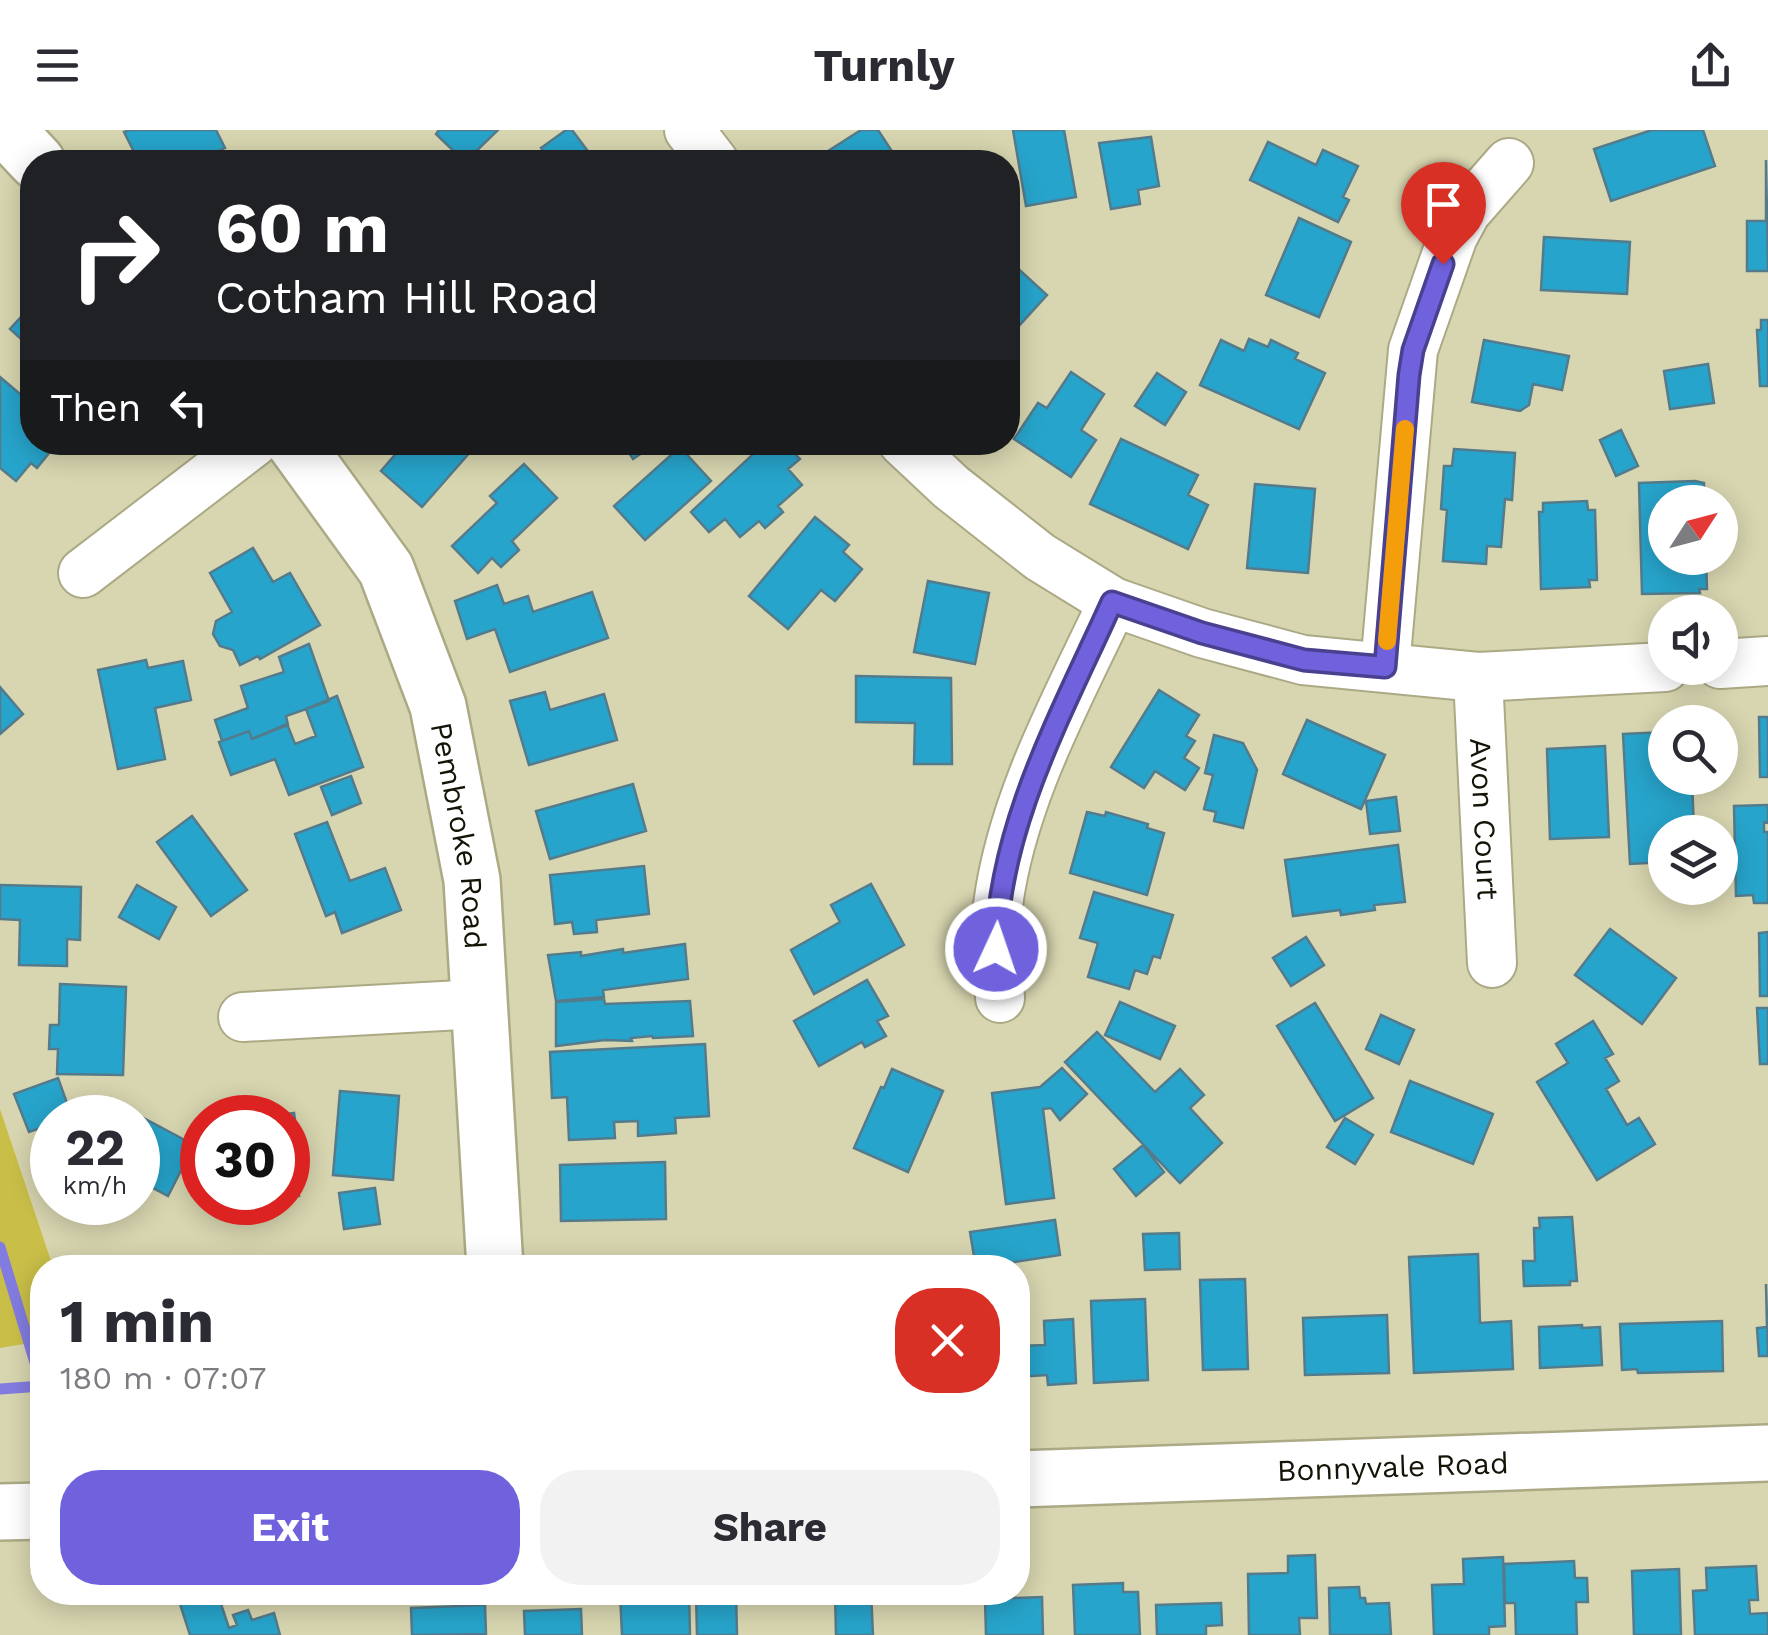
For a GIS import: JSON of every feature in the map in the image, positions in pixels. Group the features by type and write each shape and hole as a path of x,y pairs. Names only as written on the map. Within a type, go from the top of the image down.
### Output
{"street":[{"path":"7,130 26,150"},
{"path":"1385,667 1413,350 1466,212 1510,162"},
{"path":"83,573 237,455"},
{"name":"Pembroke Road","path":"303,455 386,569 438,706 472,880 494,1255"},
{"path":"917,455 1040,557 1112,602 1202,633 1304,660 1478,677 1648,668"},
{"path":"1000,998 997,922 1005,865 1040,760 1112,602"},
{"path":"1738,663 1768,661"},
{"name":"Avon Court","path":"1478,677 1492,963"},
{"path":"243,1017 479,1004"},
{"name":"Bonnyvale Road","path":"1030,1478 1768,1453"},
{"path":"0,1512 30,1511"}],"shaded area":[{"path":"0,1109 30,1198 30,1225 39,1225 49,1255 30,1255 30,1343 0,1348"}],"building":[{"path":"216,130 225,148 133,150 124,132"},
{"path":"439,130 498,130 477,150 453,150 436,134"},
{"path":"566,130 572,130 587,150 543,150"},
{"path":"861,130 878,130 891,150 830,150"},
{"path":"1013,130 1064,130 1076,197 1026,206 1020,150 1016,150"},
{"path":"1652,130 1703,130 1715,166 1611,201 1594,149"},
{"path":"1151,137 1159,186 1138,190 1140,204 1111,209 1099,143"},
{"path":"1268,142 1316,165 1323,150 1358,166 1343,197 1349,200 1338,222 1250,180"},
{"path":"1766,160 1768,271 1747,271 1747,221 1766,221"},
{"path":"1299,218 1351,242 1319,317 1266,295"},
{"path":"1544,237 1630,242 1627,294 1541,290"},
{"path":"1020,270 1047,295 1020,325"},
{"path":"20,318 20,338 10,329"},
{"path":"1761,320 1768,320 1768,386 1760,386 1757,330 1761,330"},
{"path":"1249,339 1268,347 1271,340 1298,353 1295,359 1325,373 1299,429 1200,385 1221,340 1244,351"},
{"path":"1484,340 1569,356 1562,390 1533,384 1529,405 1520,411 1472,402"},
{"path":"1708,364 1714,403 1670,409 1664,371"},
{"path":"1071,372 1104,394 1081,430 1096,440 1071,477 1020,443 1020,430 1038,403 1047,408"},
{"path":"1157,373 1186,392 1165,425 1135,406"},
{"path":"0,377 20,394 20,455 48,455 37,468 31,463 16,481 0,468"},
{"path":"1621,430 1638,466 1616,476 1600,440"},
{"path":"1121,439 1198,475 1188,495 1208,505 1188,549 1090,504"},
{"path":"1454,449 1515,453 1512,500 1505,499 1501,547 1487,546 1486,564 1443,561 1447,510 1441,509 1444,466 1452,466"},
{"path":"395,455 468,455 422,507 381,471"},
{"path":"671,455 687,455 711,481 645,540 614,506"},
{"path":"752,455 796,455 800,459 788,469 802,485 778,506 783,512 765,528 759,521 740,537 725,519 709,532 691,512"},
{"path":"524,464 557,498 512,541 519,550 501,567 492,558 478,573 452,546 497,503 490,496"},
{"path":"1639,483 1704,483 1648,485 1648,575 1707,575 1707,589 1699,589 1700,593 1642,594"},
{"path":"1255,484 1315,489 1308,573 1247,568"},
{"path":"1587,501 1588,510 1595,510 1597,580 1589,580 1590,587 1541,589 1539,512 1543,512 1543,503"},
{"path":"815,517 849,545 843,552 862,569 835,601 821,590 788,629 749,596"},
{"path":"253,548 273,582 290,573 320,625 260,659 258,656 240,665 233,650 220,646 213,634 216,621 232,612 210,573"},
{"path":"928,581 989,593 975,664 914,652"},
{"path":"497,585 504,604 528,596 533,612 592,592 608,638 510,672 495,629 467,639 455,601"},
{"path":"309,644 329,701 286,716 288,725 252,739 249,731 222,741 215,720 248,708 241,686 284,672 279,657"},
{"path":"146,660 148,668 183,661 191,700 155,708 165,759 118,769 98,670"},
{"path":"856,676 951,678 952,764 914,764 915,723 856,722"},
{"path":"0,687 23,714 0,734"},
{"path":"1159,690 1199,715 1186,736 1195,741 1184,758 1199,768 1185,790 1155,771 1144,788 1111,767"},
{"path":"545,692 550,710 604,694 617,740 529,765 510,701"},
{"path":"337,696 363,767 289,795 275,759 231,775 219,742 249,731 252,739 287,724 295,744 316,736 306,709"},
{"path":"1759,717 1768,717 1768,777 1760,777"},
{"path":"1307,720 1385,755 1361,809 1283,774"},
{"path":"1648,733 1648,795 1693,795 1693,815 1648,815 1648,863 1630,864 1623,734"},
{"path":"1214,735 1243,743 1257,770 1243,828 1214,821 1216,812 1204,809 1213,775 1205,773"},
{"path":"1605,746 1609,837 1550,839 1547,749"},
{"path":"351,776 361,803 332,815 321,787"},
{"path":"633,784 646,831 550,859 536,811"},
{"path":"1396,797 1400,831 1370,834 1366,801"},
{"path":"1768,805 1764,832 1768,832 1768,903 1754,903 1753,895 1738,896 1738,815 1734,815 1734,806"},
{"path":"1087,812 1105,816 1106,812 1148,824 1147,828 1164,833 1147,895 1070,873"},
{"path":"192,816 247,890 211,916 157,842"},
{"path":"327,822 350,881 385,868 401,910 342,933 335,912 326,916 295,834"},
{"path":"1398,845 1405,902 1374,905 1375,910 1341,915 1340,910 1293,916 1285,860"},
{"path":"644,866 649,914 596,920 597,932 574,934 572,922 555,924 550,875"},
{"path":"871,884 904,945 814,994 791,950 840,922 831,905"},
{"path":"0,885 81,887 80,940 67,939 67,966 19,965 20,920 0,919"},
{"path":"137,885 176,907 159,939 119,917"},
{"path":"1094,892 1173,915 1160,958 1153,956 1147,974 1135,970 1129,989 1088,977 1098,943 1080,938"},
{"path":"1610,929 1676,978 1642,1024 1575,975"},
{"path":"1768,932 1768,996 1760,996 1759,933"},
{"path":"1306,937 1324,965 1291,986 1273,958"},
{"path":"685,944 688,979 603,990 604,997 556,1001 548,955 581,952 581,956 623,949 623,953"},
{"path":"867,980 888,1016 877,1021 886,1036 865,1047 862,1042 819,1066 794,1021"},
{"path":"60,984 126,987 123,1075 57,1074 58,1049 49,1049 50,1025 59,1025"},
{"path":"604,999 605,1004 690,1001 693,1036 556,1046 556,1002"},
{"path":"1120,1002 1175,1026 1160,1059 1105,1035"},
{"path":"1315,1003 1373,1098 1335,1121 1277,1026"},
{"path":"1757,1008 1768,1008 1768,1064 1760,1064"},
{"path":"1381,1015 1414,1030 1399,1064 1366,1049"},
{"path":"1593,1021 1613,1054 1605,1058 1619,1081 1606,1089 1627,1125 1639,1118 1655,1144 1597,1180 1537,1082 1568,1063 1556,1044"},
{"path":"1097,1032 1155,1092 1180,1069 1204,1095 1190,1108 1222,1143 1180,1183 1065,1062"},
{"path":"705,1044 709,1116 675,1118 676,1133 638,1136 638,1121 614,1122 615,1138 569,1140 567,1097 552,1098 550,1052"},
{"path":"1062,1068 1087,1094 1060,1120 1051,1108 1043,1109 1054,1198 1006,1204 992,1093 1040,1087"},
{"path":"892,1069 943,1091 908,1172 854,1148"},
{"path":"58,1078 64,1095 30,1095 29,1132 14,1094"},
{"path":"1410,1081 1493,1114 1473,1164 1391,1132"},
{"path":"340,1091 399,1096 393,1180 333,1175"},
{"path":"1345,1118 1373,1135 1355,1164 1327,1147"},
{"path":"160,1127 180,1138 180,1172 168,1196 160,1192"},
{"path":"1143,1145 1164,1172 1136,1196 1114,1169"},
{"path":"665,1162 666,1219 561,1221 560,1165"},
{"path":"375,1188 380,1224 344,1229 339,1193"},
{"path":"1572,1217 1577,1281 1570,1281 1570,1285 1524,1286 1523,1261 1535,1261 1534,1228 1540,1228 1539,1218"},
{"path":"1055,1220 1060,1255 1030,1260 1030,1255 974,1255 970,1232"},
{"path":"1179,1233 1180,1269 1145,1270 1143,1234"},
{"path":"1478,1254 1480,1323 1511,1321 1513,1369 1414,1373 1409,1257"},
{"path":"1245,1279 1248,1369 1203,1370 1200,1280"},
{"path":"1766,1284 1768,1356 1759,1356 1757,1328 1767,1327"},
{"path":"1145,1299 1148,1380 1094,1383 1091,1301"},
{"path":"1387,1315 1389,1373 1305,1375 1303,1318"},
{"path":"1073,1319 1076,1383 1048,1385 1047,1375 1030,1376 1030,1346 1045,1345 1044,1321"},
{"path":"1722,1321 1723,1371 1622,1370 1620,1324"},
{"path":"1539,1327 1600,1327 1602,1365 1540,1368"},
{"path":"1315,1555 1317,1618 1299,1618 1300,1635 1249,1635 1248,1574 1288,1573 1288,1556"},
{"path":"1503,1557 1505,1626 1489,1627 1489,1635 1434,1635 1432,1585 1464,1584 1463,1559"},
{"path":"1574,1561 1575,1578 1587,1578 1588,1602 1576,1602 1577,1635 1516,1635 1515,1603 1505,1603 1504,1564"},
{"path":"1756,1566 1758,1600 1749,1600 1750,1614 1768,1613 1768,1635 1695,1635 1693,1591 1707,1590 1706,1568"},
{"path":"1679,1569 1681,1635 1634,1635 1632,1571"},
{"path":"1123,1583 1123,1592 1138,1592 1140,1635 1075,1635 1073,1585"},
{"path":"1359,1587 1360,1598 1365,1598 1366,1604 1389,1603 1391,1635 1330,1635 1329,1588"},
{"path":"1030,1597 1042,1597 1043,1635 986,1635 985,1605 1030,1605"},
{"path":"1221,1603 1222,1625 1206,1626 1206,1635 1157,1635 1156,1605"},
{"path":"180,1605 221,1605 229,1628 237,1625 233,1615 248,1610 252,1620 274,1613 280,1635 190,1635"},
{"path":"485,1605 486,1634 412,1635 411,1608"},
{"path":"621,1605 689,1605 690,1635 622,1635"},
{"path":"696,1605 736,1605 737,1635 697,1635"},
{"path":"835,1605 872,1605 873,1635 836,1635"},
{"path":"581,1609 582,1635 525,1635 524,1611"}],"waterway":[{"path":"0,1247 30,1346"},
{"path":"0,1389 30,1387"}],"slow traffic":[{"path":"1387,641 1405,429"}],"route":[{"path":"996,949 997,908 1021,814 1040,760 1112,602 1202,633 1304,660 1385,667 1409,375 1413,350 1443,264"}]}
